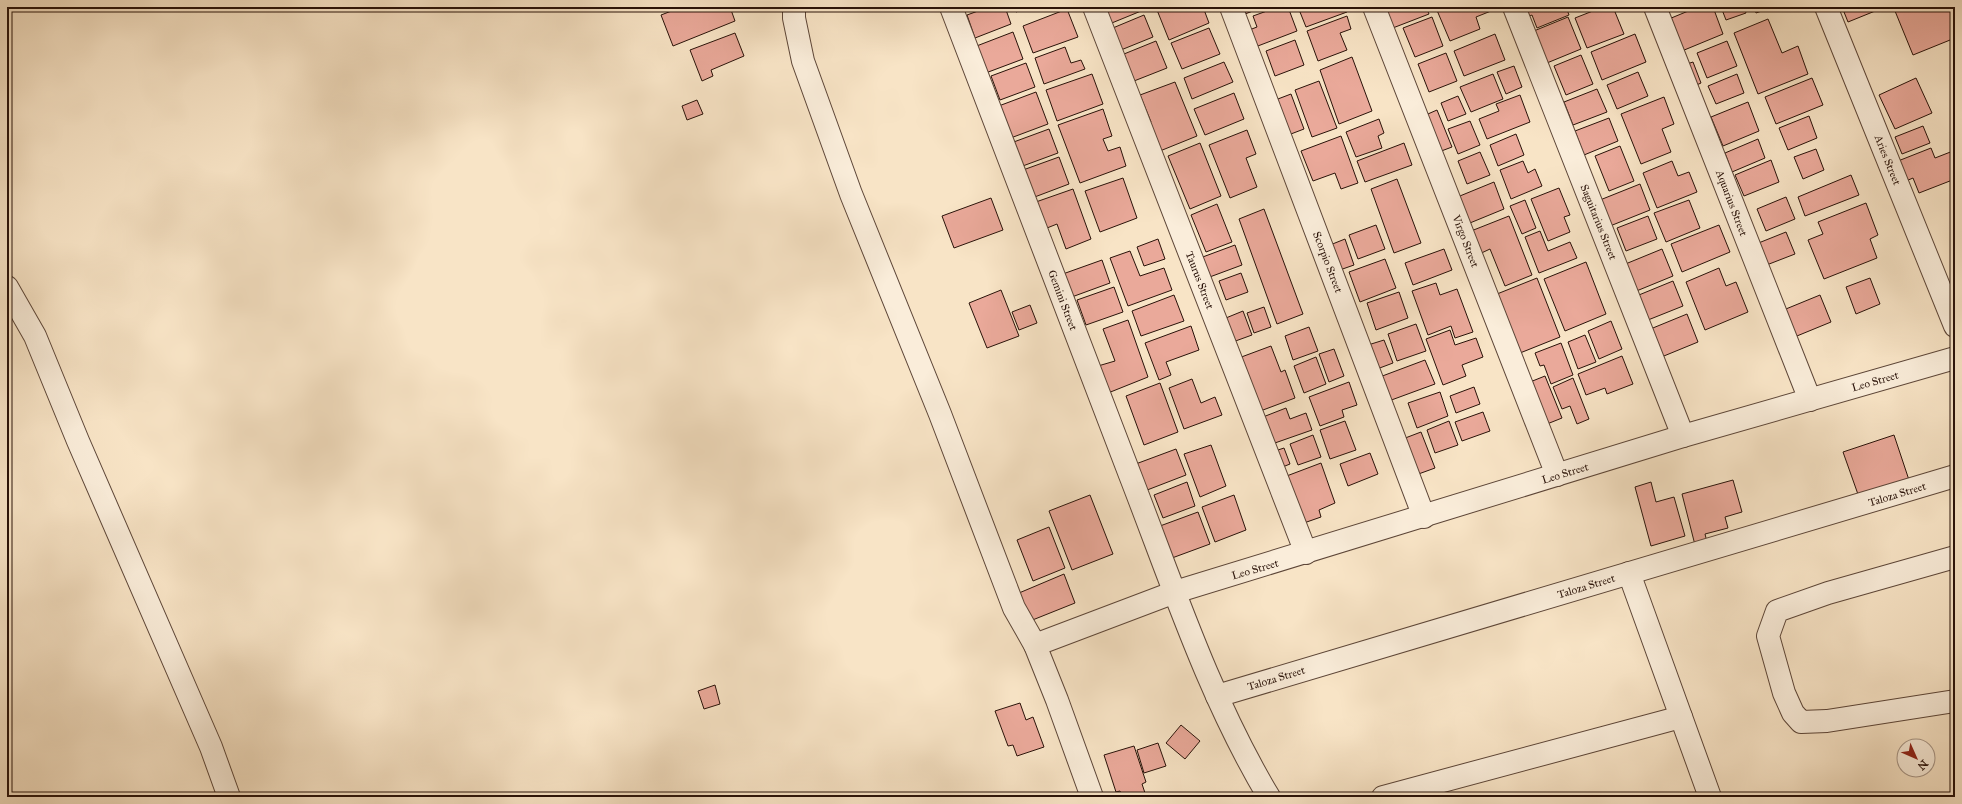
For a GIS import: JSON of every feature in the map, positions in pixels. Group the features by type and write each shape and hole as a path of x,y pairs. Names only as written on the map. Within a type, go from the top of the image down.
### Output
{"street":[{"path":"794,7 794,18 802,61 851,194 940,414 1014,608 1035,645 1057,700 1092,797"},
{"name":"Gemini Street","path":"951,7 1175,592 1217,696 1257,777 1269,797"},
{"name":"Taurus Street","path":"1094,7 1306,554"},
{"name":"Scorpio Street","path":"1231,7 1424,517"},
{"name":"Virgo Street","path":"1374,7 1558,475"},
{"name":"Saguitarius Street","path":"1514,7 1683,436"},
{"name":"Aquarius Street","path":"1655,7 1810,400"},
{"name":"Aries Street","path":"1826,7 1953,317"},
{"path":"7,287 34,336 211,747 229,797"},
{"name":"Leo Street","path":"1035,645 1175,592 1306,554 1683,436 1955,358"},
{"name":"Taloza Street","path":"1217,696 1955,476"},
{"path":"1955,557 1828,593 1776,611 1768,636 1784,693 1793,713 1801,722 1827,721 1955,701"},
{"path":"1630,573 1710,797"},
{"path":"1383,797 1681,717"}],"building":[{"path":"682,7 730,7 735,21 673,46 661,15"},
{"path":"989,7 1005,7 1011,24 975,38 967,15"},
{"path":"1014,7 1031,7 1016,12"},
{"path":"1113,7 1145,7 1146,9 1102,27 1097,14"},
{"path":"1163,7 1203,7 1209,23 1169,40 1157,10"},
{"path":"1237,7 1263,7 1240,16"},
{"path":"1278,7 1288,7 1297,31 1250,49 1244,32 1257,27 1253,16"},
{"path":"1298,7 1346,7 1347,12 1306,27"},
{"path":"1394,7 1426,7 1429,14 1385,31 1378,13"},
{"path":"1490,7 1491,11 1476,17 1480,29 1450,41 1436,8"},
{"path":"1523,7 1566,7 1569,15 1537,28 1532,15 1527,17"},
{"path":"1603,7 1613,7 1624,34 1587,48 1575,18"},
{"path":"1698,7 1713,7 1723,34 1677,53 1664,21"},
{"path":"1721,7 1744,7 1746,13 1726,20"},
{"path":"1754,7 1773,7 1756,13"},
{"path":"1842,7 1885,7 1848,22"},
{"path":"1905,7 1949,7 1955,22 1955,38 1913,55 1895,11"},
{"path":"1067,9 1078,37 1033,53 1023,26"},
{"path":"1144,15 1153,37 1116,52 1108,30"},
{"path":"1347,16 1351,29 1340,33 1347,50 1318,61 1307,31"},
{"path":"1432,17 1443,46 1415,57 1403,28"},
{"path":"1568,17 1581,49 1542,65 1529,33"},
{"path":"1768,19 1782,53 1798,46 1808,74 1758,94 1734,33"},
{"path":"1209,28 1220,54 1182,69 1171,43"},
{"path":"1013,32 1023,59 983,74 974,47"},
{"path":"735,33 744,56 711,70 713,76 702,81 690,50"},
{"path":"1495,34 1505,60 1464,76 1454,51"},
{"path":"1635,34 1646,62 1602,80 1591,52"},
{"path":"1295,40 1304,65 1275,76 1266,51"},
{"path":"1156,41 1167,68 1134,81 1124,54"},
{"path":"1727,41 1737,66 1707,78 1697,53"},
{"path":"1065,47 1071,63 1081,60 1085,69 1044,84 1035,58"},
{"path":"1446,53 1457,81 1429,92 1418,64"},
{"path":"1581,55 1593,84 1566,95 1554,66"},
{"path":"1352,57 1372,111 1339,124 1320,70"},
{"path":"1224,62 1233,82 1192,99 1184,78"},
{"path":"1693,62 1701,83 1690,88 1681,66"},
{"path":"1026,63 1035,87 1000,100 991,76"},
{"path":"1514,66 1522,87 1506,94 1497,72"},
{"path":"1638,72 1648,96 1617,109 1607,85"},
{"path":"1092,74 1103,104 1057,121 1046,90"},
{"path":"1493,74 1503,99 1471,112 1460,87"},
{"path":"1737,74 1744,93 1716,104 1708,86"},
{"path":"1812,78 1823,105 1776,124 1765,97"},
{"path":"1916,78 1932,113 1895,129 1879,95"},
{"path":"1319,81 1337,128 1312,137 1295,90"},
{"path":"1175,82 1197,136 1155,153 1143,125 1151,122 1140,95"},
{"path":"1597,89 1607,112 1573,125 1564,102"},
{"path":"1036,92 1048,124 1008,139 996,107"},
{"path":"1234,93 1244,119 1205,135 1194,109"},
{"path":"1291,94 1304,129 1283,137 1270,102"},
{"path":"1520,95 1530,122 1487,139 1479,119 1499,111 1496,104"},
{"path":"1458,96 1466,114 1448,121 1441,103"},
{"path":"1664,97 1674,124 1662,129 1671,152 1641,164 1621,114"},
{"path":"697,100 703,114 687,120 682,106"},
{"path":"1748,102 1759,131 1723,146 1711,117"},
{"path":"1103,109 1112,136 1103,139 1108,151 1120,147 1126,166 1080,183 1058,125"},
{"path":"1437,110 1452,147 1436,153 1421,117"},
{"path":"1809,116 1817,138 1788,150 1779,128"},
{"path":"1609,118 1618,141 1584,155 1575,131"},
{"path":"1379,119 1384,133 1378,136 1382,148 1356,157 1346,132"},
{"path":"1470,121 1480,145 1458,154 1448,129"},
{"path":"1923,126 1930,143 1902,154 1895,137"},
{"path":"1049,129 1058,153 1020,167 1011,143"},
{"path":"1247,130 1256,154 1246,158 1257,187 1230,198 1209,145"},
{"path":"1516,134 1524,155 1498,166 1490,145"},
{"path":"1341,136 1358,183 1341,189 1335,173 1313,181 1301,151"},
{"path":"1758,139 1765,158 1732,172 1725,153"},
{"path":"1200,143 1221,196 1190,209 1168,156"},
{"path":"1404,143 1412,165 1365,182 1357,161"},
{"path":"1620,146 1634,181 1609,191 1595,156"},
{"path":"1931,148 1935,158 1953,151 1955,179 1919,193 1913,178 1906,181 1898,161"},
{"path":"1816,149 1824,170 1803,179 1794,157"},
{"path":"1480,152 1490,175 1467,184 1458,161"},
{"path":"1059,157 1069,184 1032,198 1023,170"},
{"path":"1771,160 1779,182 1744,196 1735,175"},
{"path":"1523,161 1528,173 1535,169 1542,186 1511,199 1500,170"},
{"path":"1672,161 1678,176 1689,172 1697,192 1657,208 1643,173"},
{"path":"1851,175 1859,195 1805,216 1798,197"},
{"path":"1123,178 1137,218 1100,232 1085,191"},
{"path":"1397,179 1421,243 1394,253 1371,189"},
{"path":"1494,182 1504,209 1465,225 1455,198"},
{"path":"1640,184 1650,210 1610,226 1600,200"},
{"path":"1559,188 1570,215 1564,217 1570,232 1548,241 1531,199"},
{"path":"1073,189 1091,239 1066,249 1057,224 1042,230 1033,203"},
{"path":"1786,197 1795,219 1766,231 1757,209"},
{"path":"991,198 1003,230 954,248 942,216"},
{"path":"1525,200 1536,228 1522,234 1510,206"},
{"path":"1689,200 1700,228 1666,242 1654,213"},
{"path":"1866,203 1878,235 1870,239 1877,258 1824,279 1808,240 1823,234 1818,222"},
{"path":"1217,204 1232,242 1206,252 1191,215"},
{"path":"1264,209 1303,314 1277,324 1239,219"},
{"path":"1509,216 1532,275 1505,286 1490,249 1475,256 1466,233"},
{"path":"1648,216 1657,239 1626,251 1617,228"},
{"path":"1376,225 1385,249 1358,259 1349,235"},
{"path":"1719,225 1730,252 1682,272 1671,244"},
{"path":"1540,231 1548,251 1570,242 1577,258 1539,273 1525,237"},
{"path":"1786,232 1795,254 1764,266 1756,244"},
{"path":"1158,239 1165,259 1144,266 1137,247"},
{"path":"1345,239 1354,265 1334,272 1325,247"},
{"path":"1235,245 1242,265 1207,278 1200,258"},
{"path":"1444,249 1452,270 1413,285 1405,263"},
{"path":"1662,249 1673,276 1634,292 1623,265"},
{"path":"1130,251 1140,276 1164,268 1172,290 1128,306 1110,258"},
{"path":"1385,259 1396,288 1360,302 1349,272"},
{"path":"1102,260 1110,283 1069,298 1060,275"},
{"path":"1586,262 1606,314 1565,331 1544,279"},
{"path":"1719,268 1726,286 1736,282 1748,312 1705,330 1686,282"},
{"path":"1241,273 1248,292 1226,300 1219,281"},
{"path":"1537,278 1560,337 1520,353 1497,294"},
{"path":"1870,278 1880,304 1856,314 1846,287"},
{"path":"1673,281 1683,306 1643,322 1634,297"},
{"path":"1436,283 1440,295 1457,289 1473,332 1455,338 1451,326 1428,335 1412,291"},
{"path":"1114,287 1123,312 1086,325 1077,300"},
{"path":"1001,290 1019,336 987,348 969,303"},
{"path":"1399,292 1408,318 1376,330 1367,303"},
{"path":"1174,295 1184,321 1141,336 1132,311"},
{"path":"1820,295 1831,322 1792,338 1781,311"},
{"path":"1030,305 1037,323 1019,330 1012,312"},
{"path":"1264,307 1271,327 1254,333 1247,313"},
{"path":"1243,311 1252,335 1230,343 1221,320"},
{"path":"1687,314 1698,342 1659,358 1648,330"},
{"path":"1128,320 1148,377 1108,393 1098,366 1115,361 1103,329"},
{"path":"1611,321 1622,349 1599,359 1588,331"},
{"path":"1416,324 1426,351 1397,361 1388,334"},
{"path":"1191,326 1199,350 1166,362 1171,375 1159,380 1145,343"},
{"path":"1309,327 1318,351 1293,360 1285,336"},
{"path":"1450,330 1455,345 1476,338 1483,357 1462,365 1466,376 1443,385 1426,339"},
{"path":"1585,335 1596,362 1578,369 1568,342"},
{"path":"1384,340 1393,363 1377,369 1368,345"},
{"path":"1561,343 1573,375 1551,384 1544,365 1540,366 1535,353"},
{"path":"1271,346 1281,372 1285,370 1295,398 1255,413 1236,359"},
{"path":"1334,349 1344,376 1329,382 1319,354"},
{"path":"1622,356 1633,384 1607,394 1605,388 1586,395 1578,374"},
{"path":"1316,357 1326,384 1304,393 1294,366"},
{"path":"1425,360 1435,384 1386,402 1377,378"},
{"path":"1545,376 1562,418 1542,426 1525,384"},
{"path":"1573,378 1589,419 1577,424 1570,406 1562,409 1553,387"},
{"path":"1192,379 1201,403 1215,397 1222,415 1184,429 1169,388"},
{"path":"1349,382 1357,405 1342,410 1344,417 1320,426 1309,397"},
{"path":"1160,383 1178,432 1144,445 1126,396"},
{"path":"1474,387 1480,404 1456,413 1450,396"},
{"path":"1440,392 1448,416 1417,428 1408,403"},
{"path":"1286,408 1290,419 1306,413 1312,430 1272,444 1263,417"},
{"path":"1483,412 1490,431 1462,441 1455,422"},
{"path":"1345,421 1356,450 1330,459 1320,430"},
{"path":"1449,421 1458,445 1435,453 1427,430"},
{"path":"1421,432 1435,468 1413,476 1400,440"},
{"path":"1313,435 1321,457 1298,465 1290,444"},
{"path":"1894,435 1910,483 1860,500 1843,452"},
{"path":"1211,445 1226,486 1200,497 1184,454"},
{"path":"1284,448 1290,464 1275,470 1269,453"},
{"path":"1176,449 1186,475 1142,492 1133,465"},
{"path":"1370,453 1378,474 1348,486 1340,464"},
{"path":"1321,463 1335,503 1319,510 1321,517 1301,524 1284,477"},
{"path":"1733,480 1742,512 1725,517 1728,528 1705,534 1707,542 1695,545 1682,494"},
{"path":"1187,482 1195,506 1163,518 1154,495"},
{"path":"1651,482 1656,502 1674,497 1685,536 1651,546 1635,487"},
{"path":"1090,495 1113,554 1072,570 1049,511"},
{"path":"1234,495 1246,530 1215,542 1202,507"},
{"path":"1198,512 1210,544 1172,558 1160,526"},
{"path":"1049,527 1065,568 1033,581 1017,540"},
{"path":"1064,574 1075,603 1030,621 1019,593"},
{"path":"715,685 720,704 704,709 698,691"},
{"path":"1020,703 1026,720 1033,717 1044,747 1017,756 1013,745 1008,746 995,711"},
{"path":"1181,725 1200,741 1185,759 1166,743"},
{"path":"1158,743 1166,766 1144,773 1137,750"},
{"path":"1134,746 1146,782 1142,784 1145,793 1134,797 1122,797 1120,791 1116,792 1104,755"}]}
